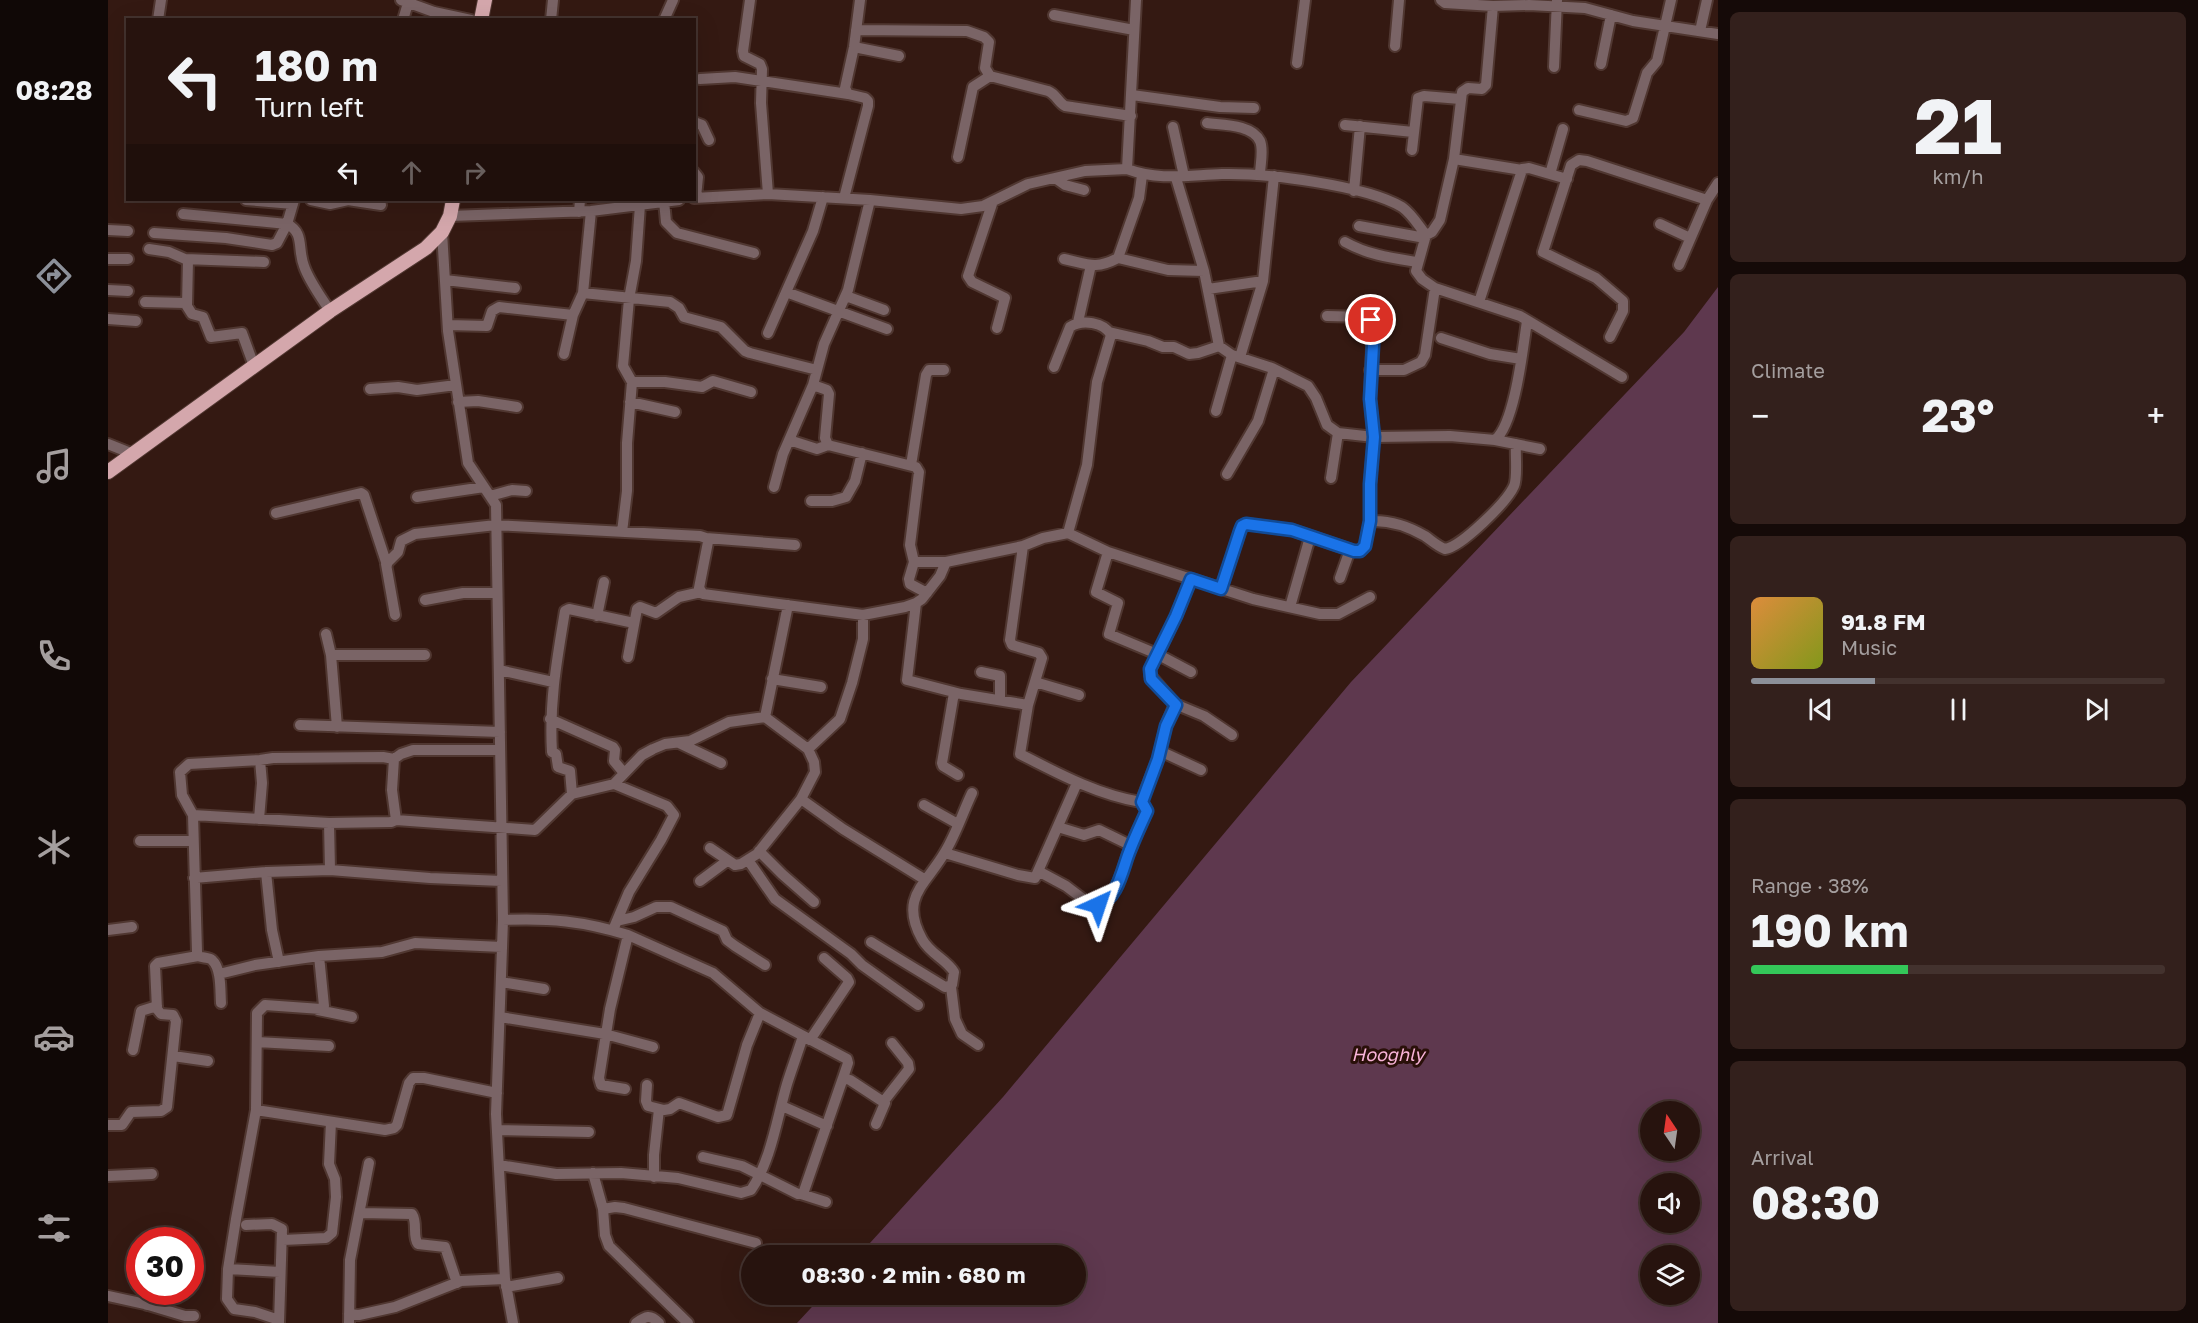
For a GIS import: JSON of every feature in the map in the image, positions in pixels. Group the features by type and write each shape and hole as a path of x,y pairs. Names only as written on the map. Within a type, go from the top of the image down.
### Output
{"main road":[{"path":"481,18 485,0"},
{"path":"108,472 330,312 426,248 442,232 450,216 453,201"}],"street":[{"path":"158,18 161,0"},
{"path":"551,18 553,0"},
{"path":"665,18 674,0"},
{"path":"750,0 743,51 744,56 760,64 762,69 761,103 768,194"},
{"path":"848,94 844,88 854,47 860,0"},
{"path":"1127,169 1136,0"},
{"path":"1297,63 1305,0"},
{"path":"1395,46 1399,0"},
{"path":"1441,0 1445,3 1476,2 1493,6 1556,3 1633,21 1718,34"},
{"path":"1579,110 1626,121 1633,118 1647,74 1657,61 1671,0"},
{"path":"1700,31 1707,0"},
{"path":"403,18 405,1 460,18"},
{"path":"1554,67 1556,3"},
{"path":"1359,226 1425,236 1432,232 1440,220 1454,159 1460,99 1464,88 1478,90 1486,85 1493,6"},
{"path":"1054,15 1134,30"},
{"path":"1601,64 1611,15"},
{"path":"856,30 967,31 984,37 988,42 985,68 990,75 1048,90 1055,94 1058,101 1065,106 1131,116"},
{"path":"854,47 899,56"},
{"path":"958,157 973,87 990,75"},
{"path":"700,79 735,77 865,98 868,106 844,198"},
{"path":"1132,95 1254,108"},
{"path":"1412,150 1418,98 1424,96 1460,99"},
{"path":"696,123 702,125 709,140"},
{"path":"1207,123 1245,129 1256,135 1262,148 1260,175"},
{"path":"1345,125 1413,132"},
{"path":"1354,191 1360,126"},
{"path":"1173,127 1180,177 1204,271 1219,346 1236,356 1274,369 1308,387 1316,398 1327,425 1338,433 1374,437 1450,436 1495,440 1540,449"},
{"path":"1550,174 1563,129"},
{"path":"1454,159 1522,169 1529,168 1567,179"},
{"path":"1610,338 1623,311 1623,301 1596,278 1543,252 1574,161 1587,160 1707,200"},
{"path":"696,197 768,194 870,200 961,209 983,206 1028,184 1085,171 1127,169 1142,175 1180,177 1260,175 1378,197 1410,214 1425,236"},
{"path":"1479,302 1522,169"},
{"path":"696,174 698,177 696,190"},
{"path":"1118,258 1139,198 1142,175"},
{"path":"1216,411 1263,281 1274,176"},
{"path":"1055,178 1065,185 1084,190"},
{"path":"1679,265 1707,200 1718,183"},
{"path":"768,333 813,231 823,197"},
{"path":"774,487 789,440 813,385 824,344 846,296 870,200"},
{"path":"154,233 226,238 272,245 277,243 287,224 293,202 270,201"},
{"path":"314,201 324,204 342,201"},
{"path":"355,201 381,205"},
{"path":"579,212 580,201"},
{"path":"450,216 591,212 664,201 666,222 677,233 754,253"},
{"path":"993,201 968,276 972,282 1005,298 997,328"},
{"path":"622,532 627,491 627,443 632,382 623,366 629,299 636,261 640,205"},
{"path":"564,354 573,315 583,294 591,212"},
{"path":"183,213 287,224 296,228 299,233 299,248 304,266 330,312"},
{"path":"1660,224 1690,238"},
{"path":"108,230 128,231"},
{"path":"442,232 448,326 468,463 496,505 503,920 497,1130 506,1283 513,1323"},
{"path":"1425,236 1417,262 1418,275 1435,288 1509,311 1622,377"},
{"path":"1345,242 1370,254 1417,262"},
{"path":"149,249 169,252 180,259 188,260 264,262"},
{"path":"1064,259 1091,265 1105,265 1118,258 1168,270 1204,271"},
{"path":"108,259 129,259"},
{"path":"187,306 188,260"},
{"path":"1078,322 1091,265"},
{"path":"445,280 515,288"},
{"path":"1208,289 1263,281"},
{"path":"1370,370 1404,370 1421,362 1425,355 1435,288"},
{"path":"108,290 128,291"},
{"path":"786,292 887,329"},
{"path":"583,294 670,302 680,308 684,317 722,327 745,351 817,370"},
{"path":"846,296 884,310"},
{"path":"145,302 182,302 192,315 203,317 211,337 242,333 254,366"},
{"path":"448,326 487,326 492,311 499,307 573,315"},
{"path":"1221,589 1244,524 1282,528 1357,552 1363,549 1370,521 1374,437 1370,370 1374,327 1371,320 1365,317 1327,316"},
{"path":"108,319 136,321"},
{"path":"1495,440 1501,433 1512,402 1527,321"},
{"path":"1054,367 1070,327 1078,322 1106,328 1111,335 1097,382 1087,465 1068,533"},
{"path":"1109,332 1163,347 1174,347 1189,354 1219,346"},
{"path":"1441,338 1490,354 1521,359"},
{"path":"1227,474 1258,421 1274,369"},
{"path":"911,465 926,375 929,370 944,370"},
{"path":"632,382 665,382 702,387 713,381 751,392"},
{"path":"369,388 399,387 417,390 456,385"},
{"path":"813,385 827,390 829,394 825,438 828,445"},
{"path":"458,402 478,401 517,407"},
{"path":"630,402 675,412"},
{"path":"1332,478 1338,433"},
{"path":"789,440 818,449 828,445 916,467 919,472 910,545 914,562 910,584 927,593"},
{"path":"108,444 133,454"},
{"path":"1370,521 1383,520 1398,524 1418,532 1445,549 1455,546 1498,508 1513,489 1516,444"},
{"path":"811,501 832,501 846,496 855,481 862,453"},
{"path":"417,497 487,491 526,491"},
{"path":"276,513 361,493 387,565 395,615"},
{"path":"387,565 389,559 398,552 401,541 406,537 496,525 700,536 795,545"},
{"path":"914,562 946,562 1023,546 1043,538 1068,533 1108,552 1221,589 1329,616 1338,614 1370,597"},
{"path":"1290,607 1310,537"},
{"path":"701,592 699,588 708,542 706,538"},
{"path":"1023,546 1010,640 1012,645 1041,656 1028,705 1020,754 1077,783 1125,800 1142,802"},
{"path":"1340,578 1350,550"},
{"path":"1108,552 1096,592 1118,603 1109,634 1157,654 1191,672"},
{"path":"628,657 634,623 640,608 657,613 680,597 701,592 863,615 916,603 940,576 946,562"},
{"path":"1191,579 1150,669 1151,679 1176,705 1204,717 1232,735"},
{"path":"597,616 604,582"},
{"path":"425,600 463,593 497,593"},
{"path":"916,603 907,680 954,693 1028,705"},
{"path":"765,717 788,605"},
{"path":"572,794 570,771 558,766 555,754 552,752 550,720 553,682 565,610 634,623"},
{"path":"808,749 840,719 863,639 863,615"},
{"path":"326,634 331,655 337,727"},
{"path":"331,655 425,655"},
{"path":"499,670 553,682"},
{"path":"981,672 1000,676 1000,700"},
{"path":"772,679 821,687"},
{"path":"1035,682 1078,695"},
{"path":"954,693 942,763 958,775"},
{"path":"1038,871 1066,886 1087,902 1103,904 1110,897 1121,877 1147,811 1142,802 1160,752 1166,726 1176,705"},
{"path":"193,815 329,823 396,820 539,829 572,794 614,784 642,755 653,749 665,744 690,741 729,722 765,717 808,749 814,762 815,772 801,799 759,851 748,860 735,865 710,848"},
{"path":"550,720 614,747 614,761 624,773"},
{"path":"300,725 500,732"},
{"path":"679,743 721,763"},
{"path":"198,956 193,815 182,795 180,772 183,767 189,764 284,758 383,757 394,759 413,750 500,750"},
{"path":"1160,752 1201,770"},
{"path":"394,759 392,790 396,820"},
{"path":"259,819 262,783 260,760"},
{"path":"945,853 1035,878 1077,783"},
{"path":"614,784 668,806 674,815 662,840 629,892 615,926"},
{"path":"972,793 945,853 924,879 913,905 912,916 923,941 937,958 950,966 954,972 951,987 955,1019 962,1034 978,1045"},
{"path":"801,799 843,829 924,879"},
{"path":"924,805 958,824"},
{"path":"329,823 330,870"},
{"path":"1058,827 1084,835 1099,830 1132,846"},
{"path":"140,841 193,841"},
{"path":"759,851 814,902"},
{"path":"748,860 775,899 918,1005"},
{"path":"700,881 728,861"},
{"path":"195,878 330,870 502,881"},
{"path":"266,872 272,930 279,962"},
{"path":"615,926 656,907 671,907 723,931 727,940 765,964"},
{"path":"503,920 564,920 615,926 628,935 713,973 760,1013 846,1059 848,1063 804,1191 801,1194"},
{"path":"108,930 132,927"},
{"path":"625,1089 601,1085 599,1082 605,1034 628,935"},
{"path":"871,942 945,987 951,987"},
{"path":"219,974 319,956 382,952 415,943 502,946"},
{"path":"108,1125 122,1125 131,1112 165,1110 169,1104 175,1017 171,1014 161,1014 157,1006 156,963 198,956 212,960 219,974 221,1003"},
{"path":"318,1010 324,1006 319,956"},
{"path":"499,1165 556,1174 621,1173 678,1178 741,1192 751,1190 760,1174 807,1038 849,982 824,958"},
{"path":"501,982 544,989"},
{"path":"134,1050 141,1011 157,1006"},
{"path":"246,1225 277,1226 282,1229 279,1322 255,1312 234,1309 227,1299 228,1269 256,1110 257,1013 262,1006 318,1010 352,1017"},
{"path":"646,1085 646,1104 659,1109 670,1109 679,1103 718,1117 727,1115 747,1045 760,1013"},
{"path":"500,1017 605,1034 653,1047"},
{"path":"257,1042 329,1046"},
{"path":"876,1124 885,1105 884,1101 909,1069 908,1063 892,1043"},
{"path":"173,1056 208,1061"},
{"path":"256,1110 386,1130 394,1128 398,1122 409,1083 413,1078 418,1077 497,1093"},
{"path":"843,1078 884,1101"},
{"path":"782,1106 827,1126"},
{"path":"654,1177 659,1109"},
{"path":"283,1240 326,1238 332,1233 336,1197 335,1179 328,1164 331,1122"},
{"path":"497,1130 589,1132"},
{"path":"703,1157 742,1166 798,1194 826,1202"},
{"path":"369,1163 350,1260 349,1319 395,1307 457,1283 506,1283 558,1278"},
{"path":"593,1173 603,1209 605,1235 609,1246 688,1323"},
{"path":"108,1176 152,1174"},
{"path":"603,1209 624,1208 756,1243"},
{"path":"360,1213 412,1214 415,1220 416,1241 418,1244 445,1247 457,1283"},
{"path":"228,1269 280,1272"},
{"path":"108,1296 126,1300"},
{"path":"147,1305 190,1319"},
{"path":"636,1323 648,1316 659,1323"}],"water":[{"name":"Hooghly","path":"1718,287 1718,1323 797,1323 814,1305 1086,1305 1086,1245 868,1245 1003,1097 1351,682 1684,332"}],"route":[{"path":"1098,905 1103,904 1110,897 1121,877 1128,853 1147,811 1142,802 1158,759 1166,726 1176,705 1151,679 1150,669 1191,579 1221,589 1244,524 1292,530 1354,551 1360,551 1365,546 1370,521 1374,437 1370,399 1374,327 1371,320"}]}
